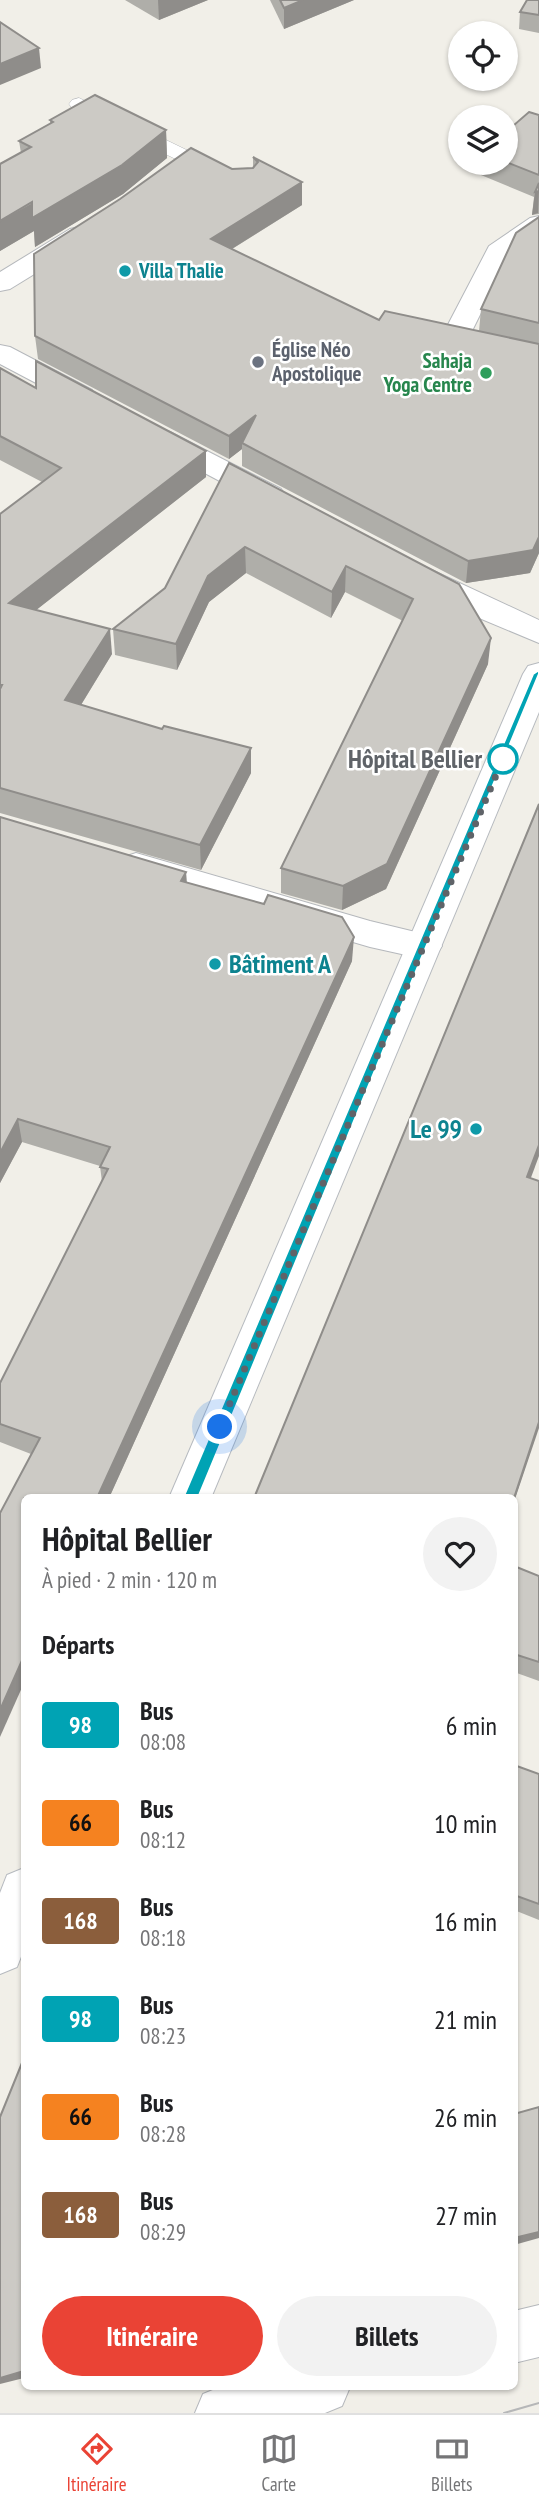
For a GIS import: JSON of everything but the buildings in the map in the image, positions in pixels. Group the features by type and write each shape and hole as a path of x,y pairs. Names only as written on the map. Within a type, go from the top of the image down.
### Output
{"street":[{"path":"166,175 193,155"},
{"path":"0,283 100,221"},
{"path":"539,224 498,252 455,338 539,357"},
{"path":"0,353 297,510"},
{"path":"396,562 483,608 539,632"},
{"path":"192,1494 539,674"},
{"path":"106,858 370,934 424,946"},
{"path":"0,1950 21,1899"},
{"path":"518,2336 539,2331"},
{"path":"222,2413 311,2390"}],"lane":[{"path":"79,104 193,155 233,180"}],"tram line":[{"path":"504,2413 539,2403"}],"bus line":[{"name":"98","path":"192,1494 539,674"}],"place":[{"name":"Villa Thalie","path":"125,271"},
{"name":"Église Néo Apostolique","path":"258,362"},
{"name":"Sahaja Yoga Centre","path":"486,373"},
{"name":"Hôpital Bellier","path":"503,759"},
{"name":"Bâtiment A","path":"215,964"},
{"name":"Le 99","path":"476,1129"}],"route":[{"path":"220,1427 503,759"}]}
